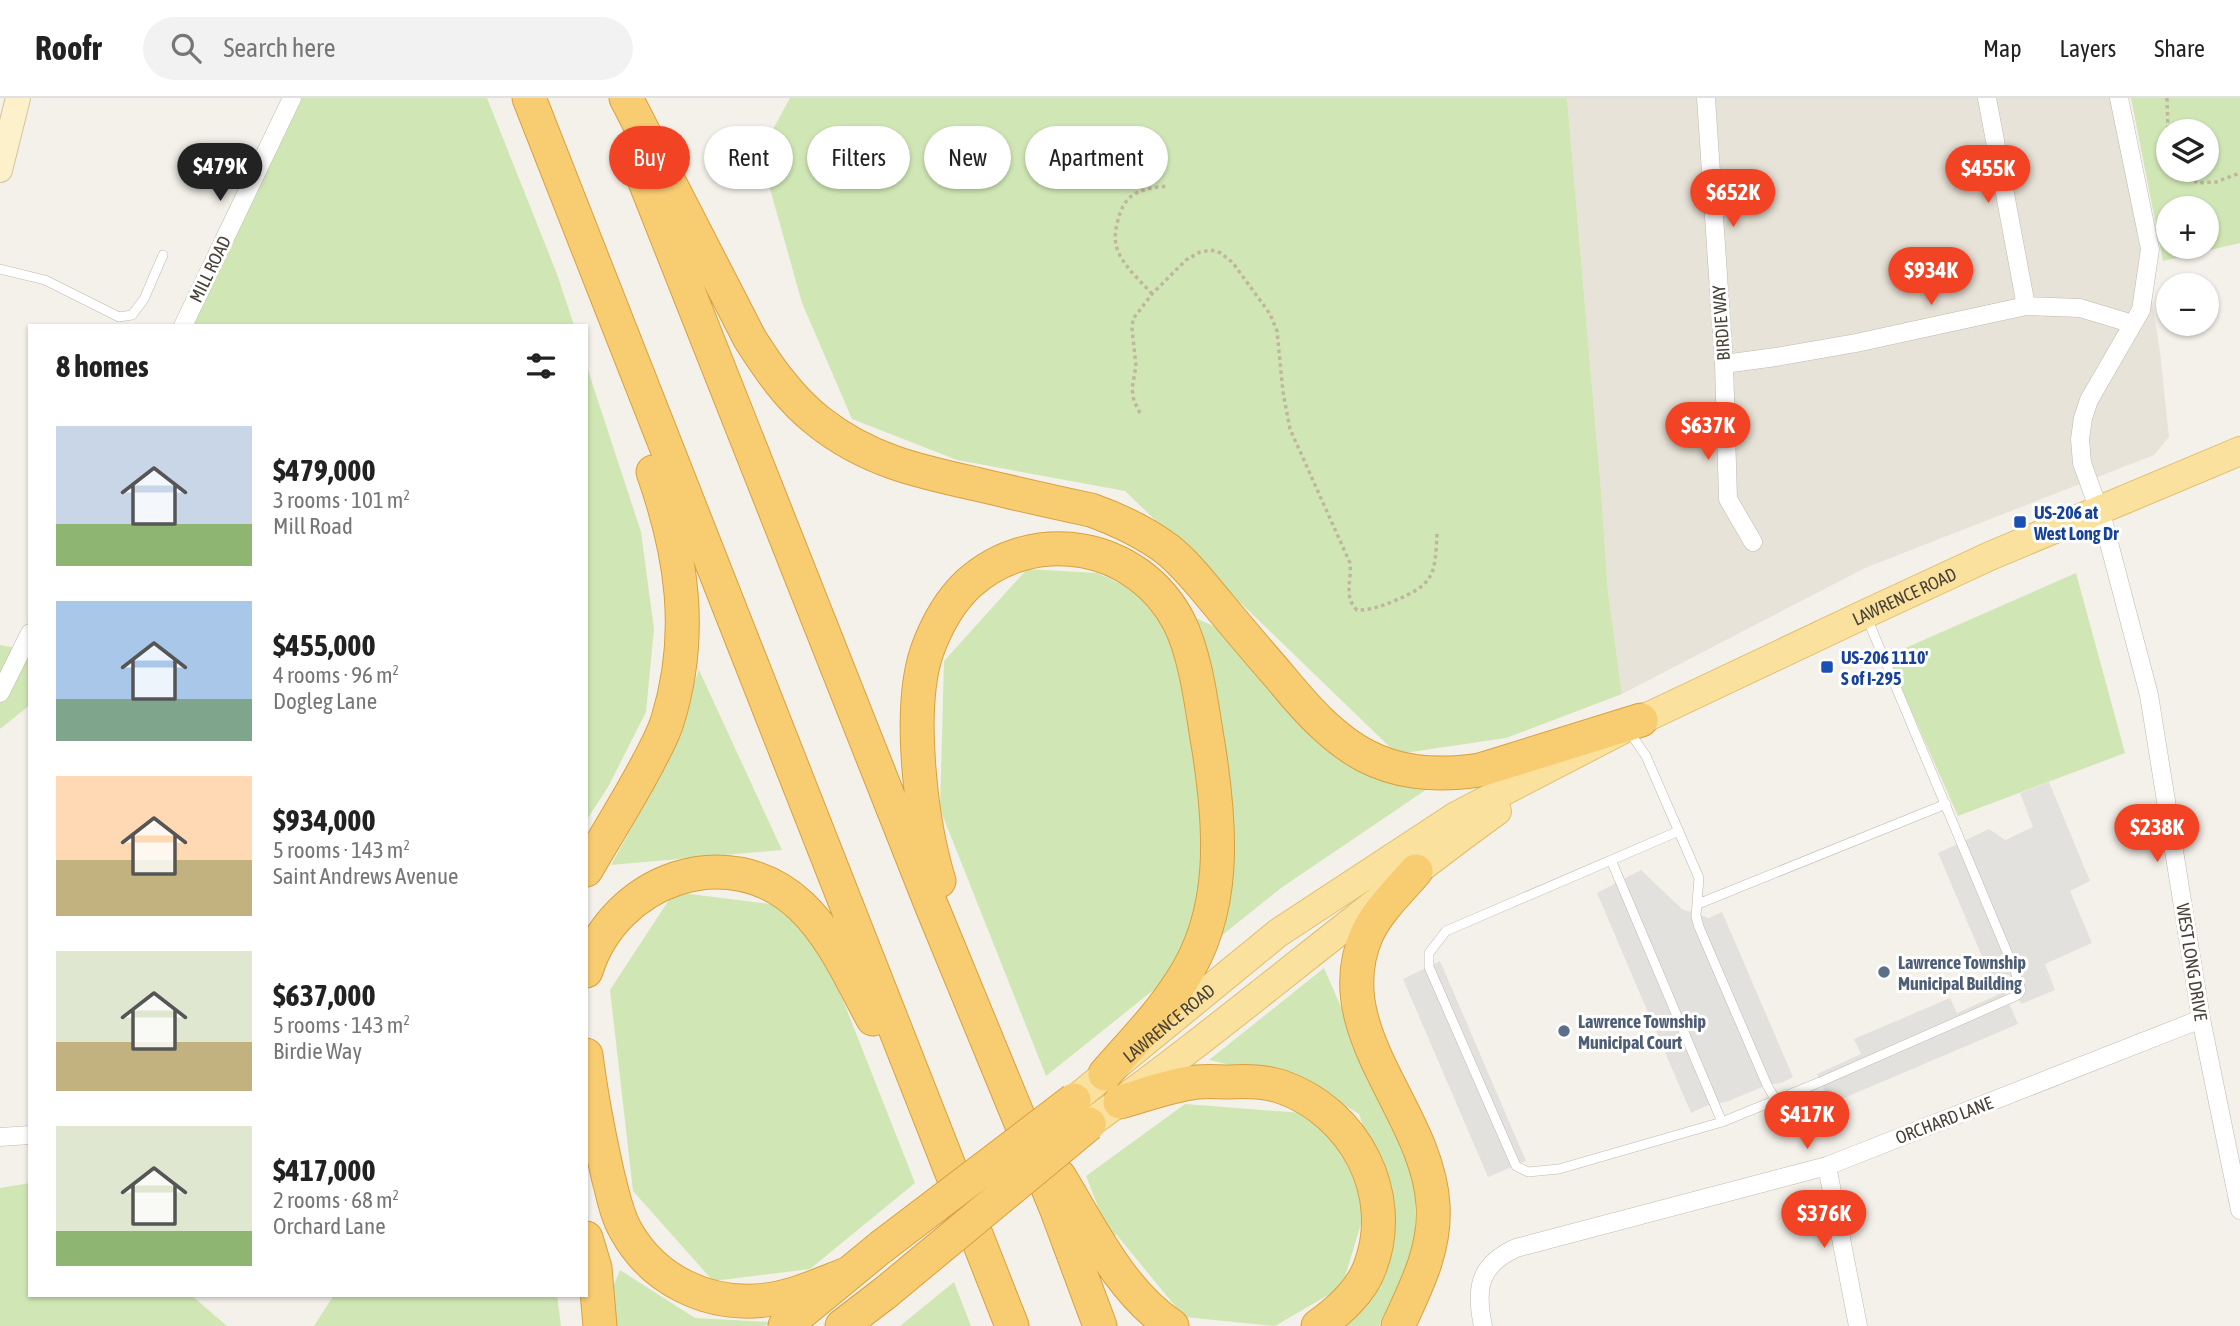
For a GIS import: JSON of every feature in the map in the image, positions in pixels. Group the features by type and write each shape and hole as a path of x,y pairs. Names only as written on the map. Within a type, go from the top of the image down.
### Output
{"highway":[{"path":"528,98 604,331 667,510 682,590 683,634 678,678 668,720 632,794 588,867"},
{"path":"528,98 1012,1326"},
{"path":"612,98 1056,1208 1100,1326"},
{"path":"626,98 750,339 769,370 816,420 842,439 904,468 1091,510 1147,535 1191,571 1306,710 1328,732 1375,760 1425,773 1453,774 1480,770 1634,725"},
{"path":"987,1041 937,876 925,812 918,726 923,668 934,634 947,610 963,589 979,576 1002,561 1028,552 1056,548 1084,550 1117,561 1146,580 1161,594 1180,623 1203,716 1213,778 1218,849 1214,899 1209,922 1196,956 1112,1088"},
{"path":"1398,1326 1426,1263 1432,1235 1430,1180 1422,1152 1364,1029 1356,982 1367,934 1380,912 1416,871"},
{"path":"588,966 600,937 623,909 641,894 663,883 710,872 758,880 779,889 800,904 827,936 935,1128"},
{"path":"588,1067 600,1140 615,1206 625,1230 655,1268 694,1292 742,1302 791,1294 847,1274"},
{"path":"1112,1088 1256,1081 1281,1087 1304,1097 1327,1112 1349,1133 1364,1157 1377,1198 1375,1251 1370,1269 1354,1294 1334,1315 1318,1326"},
{"path":"1015,1111 1130,1289 1147,1307 1172,1326"},
{"name":"LAWRENCE ROAD","path":"785,1326 881,1247 1082,1112"},
{"name":"LAWRENCE ROAD","path":"842,1326 885,1293 1082,1112"},
{"path":"968,1216 974,1276 992,1326"},
{"path":"588,1245 595,1268 600,1326"}],"main road":[{"name":"LAWRENCE ROAD","path":"1082,1112 1112,1088 1278,933 1455,817 1634,725 1865,614 2240,451"},
{"name":"LAWRENCE ROAD","path":"1112,1088 1276,983 1416,871 1577,754"}],"street":[{"path":"0,170 18,98"},
{"name":"MILL ROAD","path":"184,324 292,98"},
{"name":"BIRDIE WAY","path":"1706,98 1724,364 1728,499 1753,542"},
{"path":"1987,98 2026,306"},
{"name":"WEST LONG DRIVE","path":"2119,98 2150,249 2141,310 2089,400 2082,418 2082,463 2099,510 2149,695 2201,1019 2240,1210"},
{"path":"1724,364 1856,343 2026,306 2080,308 2133,324"},
{"path":"0,693 28,637"},
{"name":"ORCHARD LANE","path":"1481,1319 1478,1297 1481,1281 1490,1266 1502,1255 1516,1248 1827,1166 2201,1019"},
{"path":"0,1137 28,1135"},
{"path":"1827,1166 1858,1326"}],"lane":[{"path":"0,269 45,279 119,317 132,315 144,299 163,255"},
{"path":"1679,831 1446,932 1429,953 1429,967 1516,1166 1528,1172 1559,1169 1722,1122 1833,1077 2018,995 2021,990 2015,971 1865,614"},
{"path":"1634,725 1699,878 1696,916 1699,927 1775,1099"},
{"path":"1698,904 1946,804"},
{"path":"1611,860 1722,1122"}],"path":[{"path":"2167,98 2168,119"},
{"path":"2219,182 2240,173"},
{"path":"2196,182 2218,182"},
{"path":"1151,189 1130,196 1119,215 1115,234 1117,250 1125,263 1152,294"},
{"path":"1140,413 1133,401 1132,388 1136,366 1133,319 1152,294 1186,260 1200,252 1210,250 1221,253 1234,263 1270,314 1277,331 1290,429 1350,563 1350,604 1357,610 1367,610 1419,591 1427,583 1436,552 1437,534"}],"shaded area":[{"path":"1567,98 2113,98 2144,249 2160,352 2169,437 2154,455 1865,568 1622,694 1608,592"},
{"path":"2049,782 2090,881 2070,891 2092,943 2045,964 2055,990 2021,1004 2009,974 1992,980 1938,853 1989,829 2005,840 2033,827 2020,793"},
{"path":"1641,870 1682,909 1709,918 1722,912 1793,1077 1691,1113 1597,893"},
{"path":"1440,961 1526,1161 1488,1177 1403,979"},
{"path":"2004,992 2018,1024 1830,1104 1817,1074 1861,1054 1854,1039 1950,998 1957,1013"}],"green space":[{"path":"300,98 487,98 557,274 574,324 189,324"},
{"path":"790,98 1567,98 1608,592 1622,694 1506,738 1397,754 1125,491 957,460 852,419 802,303 770,189 793,189 793,126 775,126"},
{"path":"2131,98 2240,98 2240,243 2219,248 2219,196 2156,196 2156,225"},
{"path":"588,370 641,532 654,629 646,712 608,787 588,818"},
{"path":"1027,569 1097,573 1231,634 1340,755 1433,785 1281,888 1046,1076 940,809 944,661"},
{"path":"2076,573 2125,753 1958,816 1887,656"},
{"path":"0,645 28,649 28,707 0,729"},
{"path":"699,670 782,850 611,865 658,780"},
{"path":"674,892 787,906 813,924 915,1183 810,1269 713,1281 633,1191 610,990"},
{"path":"1324,968 1415,1176 1415,1249 1379,1326 1340,1326 1392,1209 1359,1114 1308,1083 1209,1060"},
{"path":"1185,1104 1316,1114 1368,1200 1342,1287 1275,1326 1184,1317 1116,1234 1111,1240 1086,1176"},
{"path":"28,1183 28,1297 193,1297 227,1326 0,1326 0,1188"},
{"path":"620,1270 695,1318 770,1322 765,1326 612,1326 609,1297"},
{"path":"954,1282 971,1326 900,1326"},
{"path":"333,1297 557,1297 561,1326 314,1326"}],"place":[{"name":"US-206 at West Long Dr","path":"2020,522"},
{"name":"US-206 1110' S of I-295","path":"1827,667"},
{"name":"Lawrence Township Municipal Building","path":"1884,972"},
{"name":"Lawrence Township Municipal Court","path":"1564,1031"}]}
